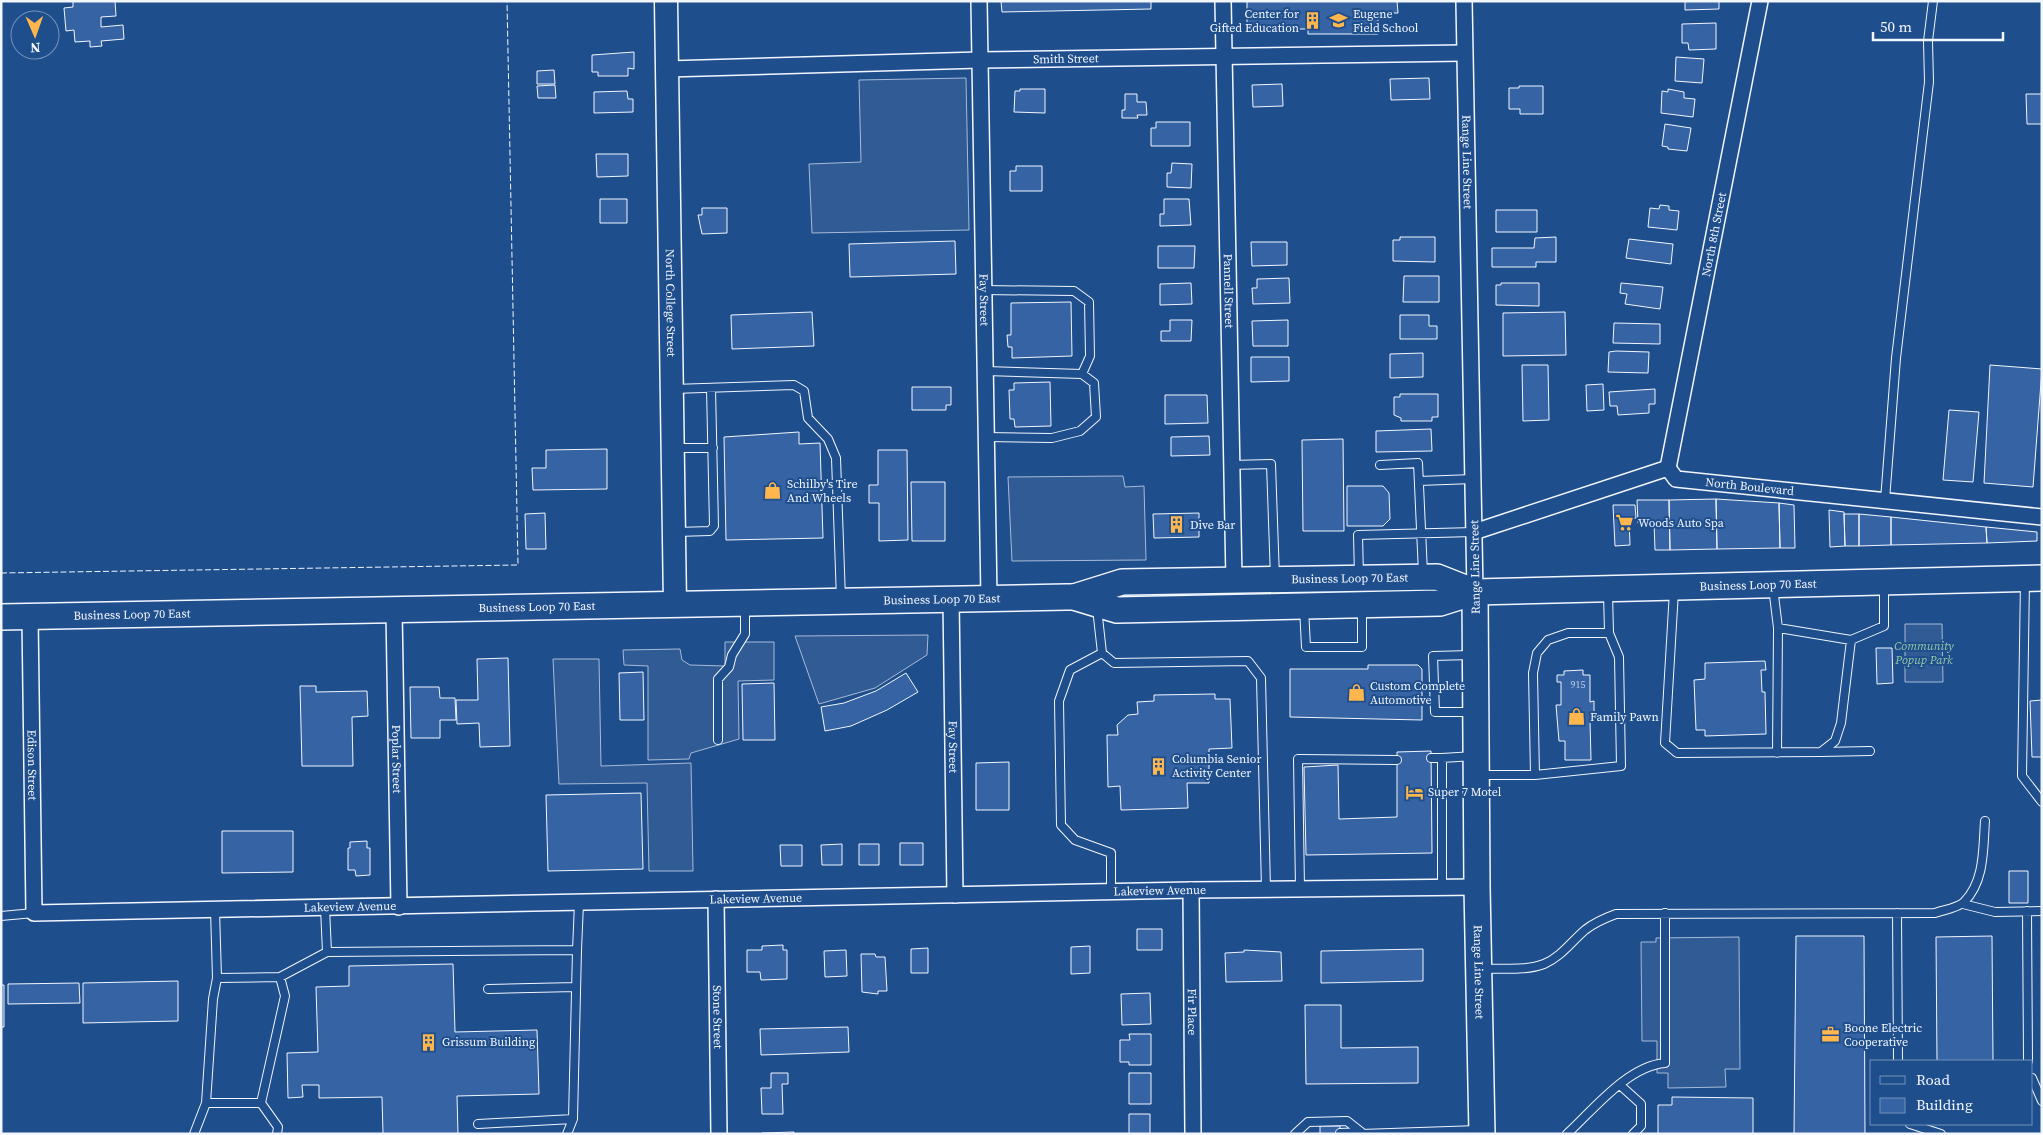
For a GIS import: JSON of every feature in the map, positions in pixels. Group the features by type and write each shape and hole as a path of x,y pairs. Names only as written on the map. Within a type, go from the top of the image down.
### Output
{"main road":[{"name":"North College Street","path":"666,1 675,605"},
{"name":"Business Loop 70 East","path":"1085,601 1122,582 1437,577 1475,592"},
{"name":"Business Loop 70 East","path":"1,617 989,598 1085,601 1117,610 1440,603 1475,592 2033,578"},
{"name":"Range Line Street","path":"1475,592 1476,887 1482,1132"}],"street":[{"name":"Fay Street","path":"979,1 989,598"},
{"name":"Pannell Street","path":"1223,1 1230,465 1234,580"},
{"name":"Range Line Street","path":"1464,1 1475,592"},
{"name":"North 8th Street","path":"1668,468 1760,1"},
{"name":"Smith Street","path":"667,69 980,60 1223,58 1464,53"},
{"name":"North Boulevard","path":"1668,468 1676,479 2042,517"},
{"path":"1474,532 1668,468"},
{"name":"Fay Street","path":"951,599 955,896"},
{"name":"Poplar Street","path":"394,610 399,907"},
{"name":"Edison Street","path":"30,617 34,913"},
{"name":"Lakeview Avenue","path":"34,913 1191,890 1476,887"},
{"name":"Fir Place","path":"1191,890 1193,1134"},
{"name":"Stone Street","path":"716,900 719,1134"}],"lane":[{"path":"1885,500 1896,358 1929,82 1928,41 1933,1"},
{"path":"984,290 1074,291 1089,302 1090,356 1082,374"},
{"path":"985,371 1082,374 1094,383 1096,417 1080,431 1052,438 986,438"},
{"path":"672,389 794,385 804,391 808,418 828,439 836,458 841,601"},
{"path":"674,532 706,532 710,531 714,526 712,388"},
{"path":"672,448 713,448"},
{"path":"1380,465 1418,463 1423,577"},
{"path":"1230,465 1271,464 1275,580"},
{"path":"1419,481 1473,479"},
{"path":"1359,578 1358,535 1474,532"},
{"path":"2033,578 2022,776 2042,802"},
{"path":"1778,628 1851,640 1884,626 1884,582"},
{"path":"1772,585 1778,628 1777,753"},
{"path":"1674,587 1665,743 1677,753 1870,751"},
{"path":"1431,758 1442,758 1476,766 1535,775 1621,766 1619,657 1608,633 1608,589"},
{"path":"1085,601 1102,652 1114,663 1248,661 1261,678 1266,889"},
{"path":"718,740 718,679 729,667 732,655 745,634 745,603"},
{"path":"1304,606 1306,647 1362,648 1362,605"},
{"path":"1535,775 1533,673 1537,653 1548,640 1568,633 1608,633"},
{"path":"1821,752 1835,741 1840,722 1851,640"},
{"path":"1102,652 1070,670 1059,701 1061,825 1075,840 1110,853 1111,892"},
{"path":"1476,655 1433,656 1435,712 1476,712"},
{"path":"1442,758 1442,887"},
{"path":"1300,889 1298,759 1397,760"},
{"path":"1963,904 1976,885 1983,860 1985,821"},
{"path":"568,1134 573,1119 579,903"},
{"path":"1478,969 1527,968 1545,964 1559,955 1585,930 1599,920 1616,914 1935,913 1963,904 1994,912 2042,911"},
{"path":"325,908 327,952"},
{"path":"194,1134 206,1103 213,999 217,978 215,910"},
{"path":"2027,911 2028,1060"},
{"path":"1,916 34,913"},
{"path":"1567,1134 1635,1072 1651,1064 1665,1063 1665,913"},
{"path":"1897,913 1898,1060"},
{"path":"217,978 280,977 327,952 577,950"},
{"path":"277,1134 278,1127 261,1103 285,996 280,977"},
{"path":"488,989 576,987"},
{"path":"2033,1080 2042,1101"},
{"path":"1620,1085 1641,1104 1641,1126 1633,1134"},
{"path":"206,1103 261,1103"},
{"path":"478,1124 573,1119"},
{"path":"1295,1134 1308,1122 1347,1121 1361,1133"},
{"path":"1913,1125 1941,1134"},
{"path":"1340,1133 1482,1132"}],"shaded area":[{"path":"966,78 969,230 812,233 809,164 861,162 859,80"},
{"path":"1123,476 1125,487 1144,486 1146,560 1012,561 1008,477"},
{"name":"Community Popup Park","path":"1905,624 1942,624 1943,682 1905,682"},
{"path":"928,635 927,655 875,688 819,704 795,636"},
{"path":"725,642 774,642 774,680 738,681 739,739 691,753 689,759 648,760 648,666 624,665 623,650 680,649 682,660 690,665 725,666"},
{"path":"553,659 599,659 601,766 691,763 693,871 649,871 647,783 559,784"},
{"path":"1739,937 1740,1069 1725,1069 1726,1087 1668,1088 1668,1073 1657,1073 1657,1041 1642,1041 1641,942 1656,942 1656,938"}],"building":[{"path":"73,1 115,1 116,16 101,17 101,27 123,25 124,39 101,41 102,46 90,47 90,41 75,42 74,30 66,31 64,8 73,7"},
{"path":"1001,1 1151,1 1151,9 1002,12"},
{"name":"Center for Gifted Education","path":"1247,1 1397,1 1398,13 1378,13 1378,34 1308,34 1308,29 1247,29"},
{"path":"1685,1 1719,1 1719,9 1685,10"},
{"path":"1716,23 1716,49 1689,50 1688,43 1682,43 1682,24"},
{"path":"634,52 634,69 628,68 628,76 598,76 598,72 592,72 592,55"},
{"path":"1676,57 1704,59 1702,83 1675,81"},
{"path":"554,70 555,84 537,84 537,71"},
{"path":"1429,78 1430,99 1391,100 1390,79"},
{"path":"1282,84 1283,106 1253,107 1252,85"},
{"path":"555,85 556,98 538,98 537,86"},
{"path":"1519,86 1543,86 1543,114 1520,114 1520,109 1509,109 1509,88 1519,88"},
{"path":"1020,89 1045,89 1045,113 1014,112 1015,91 1020,91"},
{"path":"1668,89 1684,92 1684,98 1695,99 1693,117 1661,113 1662,91 1668,92"},
{"path":"627,91 628,99 633,99 633,112 594,113 594,92"},
{"path":"1125,94 1137,94 1137,102 1146,102 1147,115 1137,115 1138,118 1122,118 1122,110 1125,110"},
{"path":"2026,94 2042,94 2042,124 2027,124"},
{"path":"1156,122 1190,122 1190,146 1151,146 1151,128 1156,128"},
{"path":"1665,124 1691,128 1687,151 1668,149 1668,147 1662,146"},
{"path":"596,154 628,154 628,176 597,177"},
{"path":"1172,163 1192,164 1191,188 1167,187 1167,173 1171,173"},
{"path":"1016,166 1042,166 1042,191 1010,191 1010,171 1016,171"},
{"path":"600,199 627,199 627,223 600,223"},
{"path":"1164,199 1189,199 1191,225 1160,226 1160,214 1164,214"},
{"path":"1660,205 1669,206 1669,210 1679,211 1677,230 1648,227 1650,208 1659,209"},
{"path":"702,208 727,208 727,233 702,234 698,215 702,215"},
{"path":"1496,210 1537,210 1537,232 1496,232"},
{"path":"1400,237 1435,237 1435,262 1393,261 1393,240 1400,240"},
{"path":"1556,237 1556,262 1536,262 1536,267 1492,267 1492,248 1534,248 1535,238"},
{"path":"1629,239 1673,244 1671,264 1626,258"},
{"path":"955,241 956,274 850,277 849,244"},
{"path":"1251,242 1287,242 1287,265 1252,266"},
{"path":"1158,246 1195,246 1194,268 1158,268"},
{"path":"1404,276 1439,276 1439,302 1403,302"},
{"path":"1289,278 1290,303 1253,304 1252,288 1257,288 1257,279"},
{"path":"1191,283 1192,304 1160,305 1160,284"},
{"path":"1501,283 1539,283 1539,306 1496,305 1496,285 1501,285"},
{"path":"1621,283 1663,287 1660,309 1625,304 1627,294 1620,293"},
{"path":"1071,302 1072,356 1012,358 1012,347 1008,347 1007,335 1011,335 1011,303"},
{"path":"812,312 814,346 732,349 731,315"},
{"path":"1565,312 1566,355 1503,356 1503,313"},
{"path":"1400,315 1429,315 1429,326 1437,326 1437,339 1400,339"},
{"path":"1170,320 1192,320 1191,341 1161,341 1161,331 1170,331"},
{"path":"1288,320 1288,346 1253,346 1252,321"},
{"path":"1614,323 1660,324 1660,344 1613,343"},
{"path":"1609,352 1649,352 1648,373 1608,372"},
{"path":"1423,353 1423,377 1390,378 1390,354"},
{"path":"1251,357 1289,357 1289,381 1251,382"},
{"path":"1522,365 1548,365 1549,420 1523,421"},
{"path":"1990,365 2042,369 2033,487 1984,483"},
{"path":"1050,382 1051,426 1015,427 1014,419 1010,419 1009,390 1014,390 1014,383"},
{"path":"1603,384 1604,410 1587,411 1586,385"},
{"path":"912,387 951,387 951,405 946,405 946,410 912,410"},
{"path":"1655,389 1655,404 1649,404 1649,413 1618,415 1617,406 1610,406 1609,392"},
{"path":"1400,394 1438,394 1438,417 1432,417 1432,421 1401,421 1401,418 1394,415 1394,397 1400,397"},
{"path":"1165,395 1207,395 1208,423 1165,424"},
{"path":"1949,410 1979,412 1973,482 1943,480"},
{"path":"1431,429 1432,451 1376,452 1376,431"},
{"name":"Schilby's Tire And Wheels","path":"799,432 799,444 820,443 823,538 726,540 724,437"},
{"path":"1209,436 1210,455 1171,456 1171,437"},
{"path":"1343,439 1344,531 1303,531 1302,440"},
{"path":"607,449 607,489 533,490 532,468 546,468 546,450"},
{"path":"878,450 907,450 908,540 879,541 879,503 869,503 869,485 878,485"},
{"path":"911,482 945,482 945,541 912,541"},
{"path":"1347,486 1383,486 1389,493 1390,519 1383,526 1347,526"},
{"path":"1716,499 1717,549 1670,550 1669,500"},
{"path":"1716,499 1779,503 1780,548 1717,549"},
{"path":"1637,500 1669,500 1670,550 1655,550 1654,522 1638,523"},
{"path":"1779,503 1794,505 1795,548 1780,548"},
{"path":"1613,505 1635,505 1636,518 1629,518 1630,545 1615,546"},
{"path":"1829,510 1844,512 1845,546 1830,547"},
{"path":"545,513 546,549 526,549 525,514"},
{"name":"Dive Bar","path":"1199,513 1199,537 1154,538 1153,514"},
{"path":"1844,514 1859,514 1859,546 1845,546"},
{"path":"1859,514 1891,517 1891,545 1859,546"},
{"path":"1891,517 1986,527 1987,543 1891,545"},
{"path":"1986,527 2037,532 2037,541 1987,543"},
{"path":"1876,648 1892,648 1893,683 1877,684"},
{"path":"508,658 510,746 480,747 479,723 457,724 456,700 478,700 477,659"},
{"path":"1765,661 1766,670 1761,670 1762,692 1765,692 1766,734 1705,736 1705,730 1696,730 1694,680 1705,679 1705,663"},
{"name":"Custom Complete Automotive","path":"1368,665 1418,665 1422,669 1422,720 1290,717 1290,669 1368,669"},
{"name":"Family Pawn","path":"1583,670 1583,675 1590,675 1590,702 1594,701 1594,722 1590,721 1591,760 1565,760 1565,741 1559,741 1556,705 1561,705 1561,682 1557,682 1557,675 1564,675 1564,671"},
{"path":"643,672 644,720 620,720 619,673"},
{"path":"906,673 918,692 887,710 851,726 825,731 821,707 844,703 876,691"},
{"path":"774,683 775,740 743,740 742,684"},
{"path":"300,686 316,686 316,692 367,691 368,716 352,717 353,766 302,766"},
{"path":"410,687 439,687 440,698 455,698 456,720 440,720 440,738 411,738"},
{"name":"Columbia Senior Activity Center","path":"1215,694 1215,699 1230,699 1232,748 1209,749 1209,783 1187,783 1188,808 1121,810 1120,786 1108,787 1107,735 1118,735 1117,725 1128,715 1138,714 1137,702 1154,701 1154,695"},
{"path":"2042,700 2042,757 2032,757 2030,701"},
{"name":"Super 7 Motel","path":"1431,751 1432,853 1306,855 1304,767 1338,765 1339,819 1397,817 1397,752"},
{"path":"1009,762 1009,810 976,810 976,763"},
{"path":"641,793 643,869 548,871 546,795"},
{"path":"222,831 293,831 293,872 222,873"},
{"path":"367,841 367,848 370,848 370,875 356,876 355,870 348,870 348,848 350,848 350,842"},
{"path":"900,843 923,843 923,865 900,865"},
{"path":"842,844 842,865 822,865 821,845"},
{"path":"859,844 879,844 879,865 859,865"},
{"path":"780,845 802,845 802,866 781,866"},
{"path":"2009,871 2028,871 2028,903 2009,903"},
{"path":"1137,929 1162,929 1162,950 1137,950"},
{"name":"Boone Electric Cooperative","path":"1796,936 1864,936 1865,1134 1794,1134"},
{"path":"1992,936 1993,1060 1937,1060 1936,937"},
{"path":"783,945 783,950 787,950 787,979 761,980 760,972 747,972 747,950 762,950 762,946"},
{"path":"1090,946 1090,973 1071,974 1071,947"},
{"path":"928,948 928,973 911,973 911,949"},
{"path":"1423,949 1423,981 1321,983 1321,951"},
{"path":"846,950 847,976 825,977 824,951"},
{"path":"1244,950 1281,952 1282,981 1226,982 1225,953 1244,952"},
{"path":"861,954 875,954 876,957 885,957 887,991 878,991 878,994 862,992"},
{"name":"Grissum Building","path":"453,964 455,1032 537,1030 539,1094 457,1096 458,1134 383,1134 382,1097 319,1098 319,1085 302,1085 303,1097 288,1098 287,1053 318,1052 316,987 349,986 349,966"},
{"path":"178,981 178,1021 83,1023 83,983"},
{"path":"79,983 80,1003 8,1004 8,984"},
{"path":"1,985 4,985 4,1027 1,1027"},
{"path":"1150,993 1151,1024 1122,1025 1121,994"},
{"path":"1305,1005 1341,1005 1341,1048 1418,1047 1418,1083 1306,1084"},
{"path":"848,1027 849,1052 761,1055 760,1029"},
{"path":"1129,1034 1151,1034 1151,1065 1129,1065 1129,1062 1120,1062 1120,1040 1130,1040"},
{"path":"771,1073 788,1073 788,1084 782,1084 783,1114 762,1114 761,1088 771,1088"},
{"path":"1129,1073 1151,1073 1151,1104 1129,1104"},
{"path":"1672,1097 1753,1098 1753,1134 1658,1134 1658,1105 1672,1105"},
{"path":"1129,1114 1150,1114 1150,1134 1129,1134"},
{"path":"1320,1126 1340,1126 1340,1134 1320,1134"},
{"path":"794,1132 794,1134 762,1134 762,1133"}],"fence":[{"path":"1,573 518,565 507,1"}],"place":[{"name":"Center for Gifted Education","path":"1313,21"},
{"name":"Eugene Field School","path":"1339,21"},
{"name":"Schilby's Tire And Wheels","path":"773,491"},
{"name":"Woods Auto Spa","path":"1624,523"},
{"name":"Dive Bar","path":"1176,525"},
{"name":"Custom Complete Automotive","path":"1356,693"},
{"name":"Family Pawn","path":"1576,717"},
{"name":"Columbia Senior Activity Center","path":"1158,766"},
{"name":"Super 7 Motel","path":"1414,792"},
{"name":"Boone Electric Cooperative","path":"1830,1035"},
{"name":"Grissum Building","path":"428,1042"}]}
